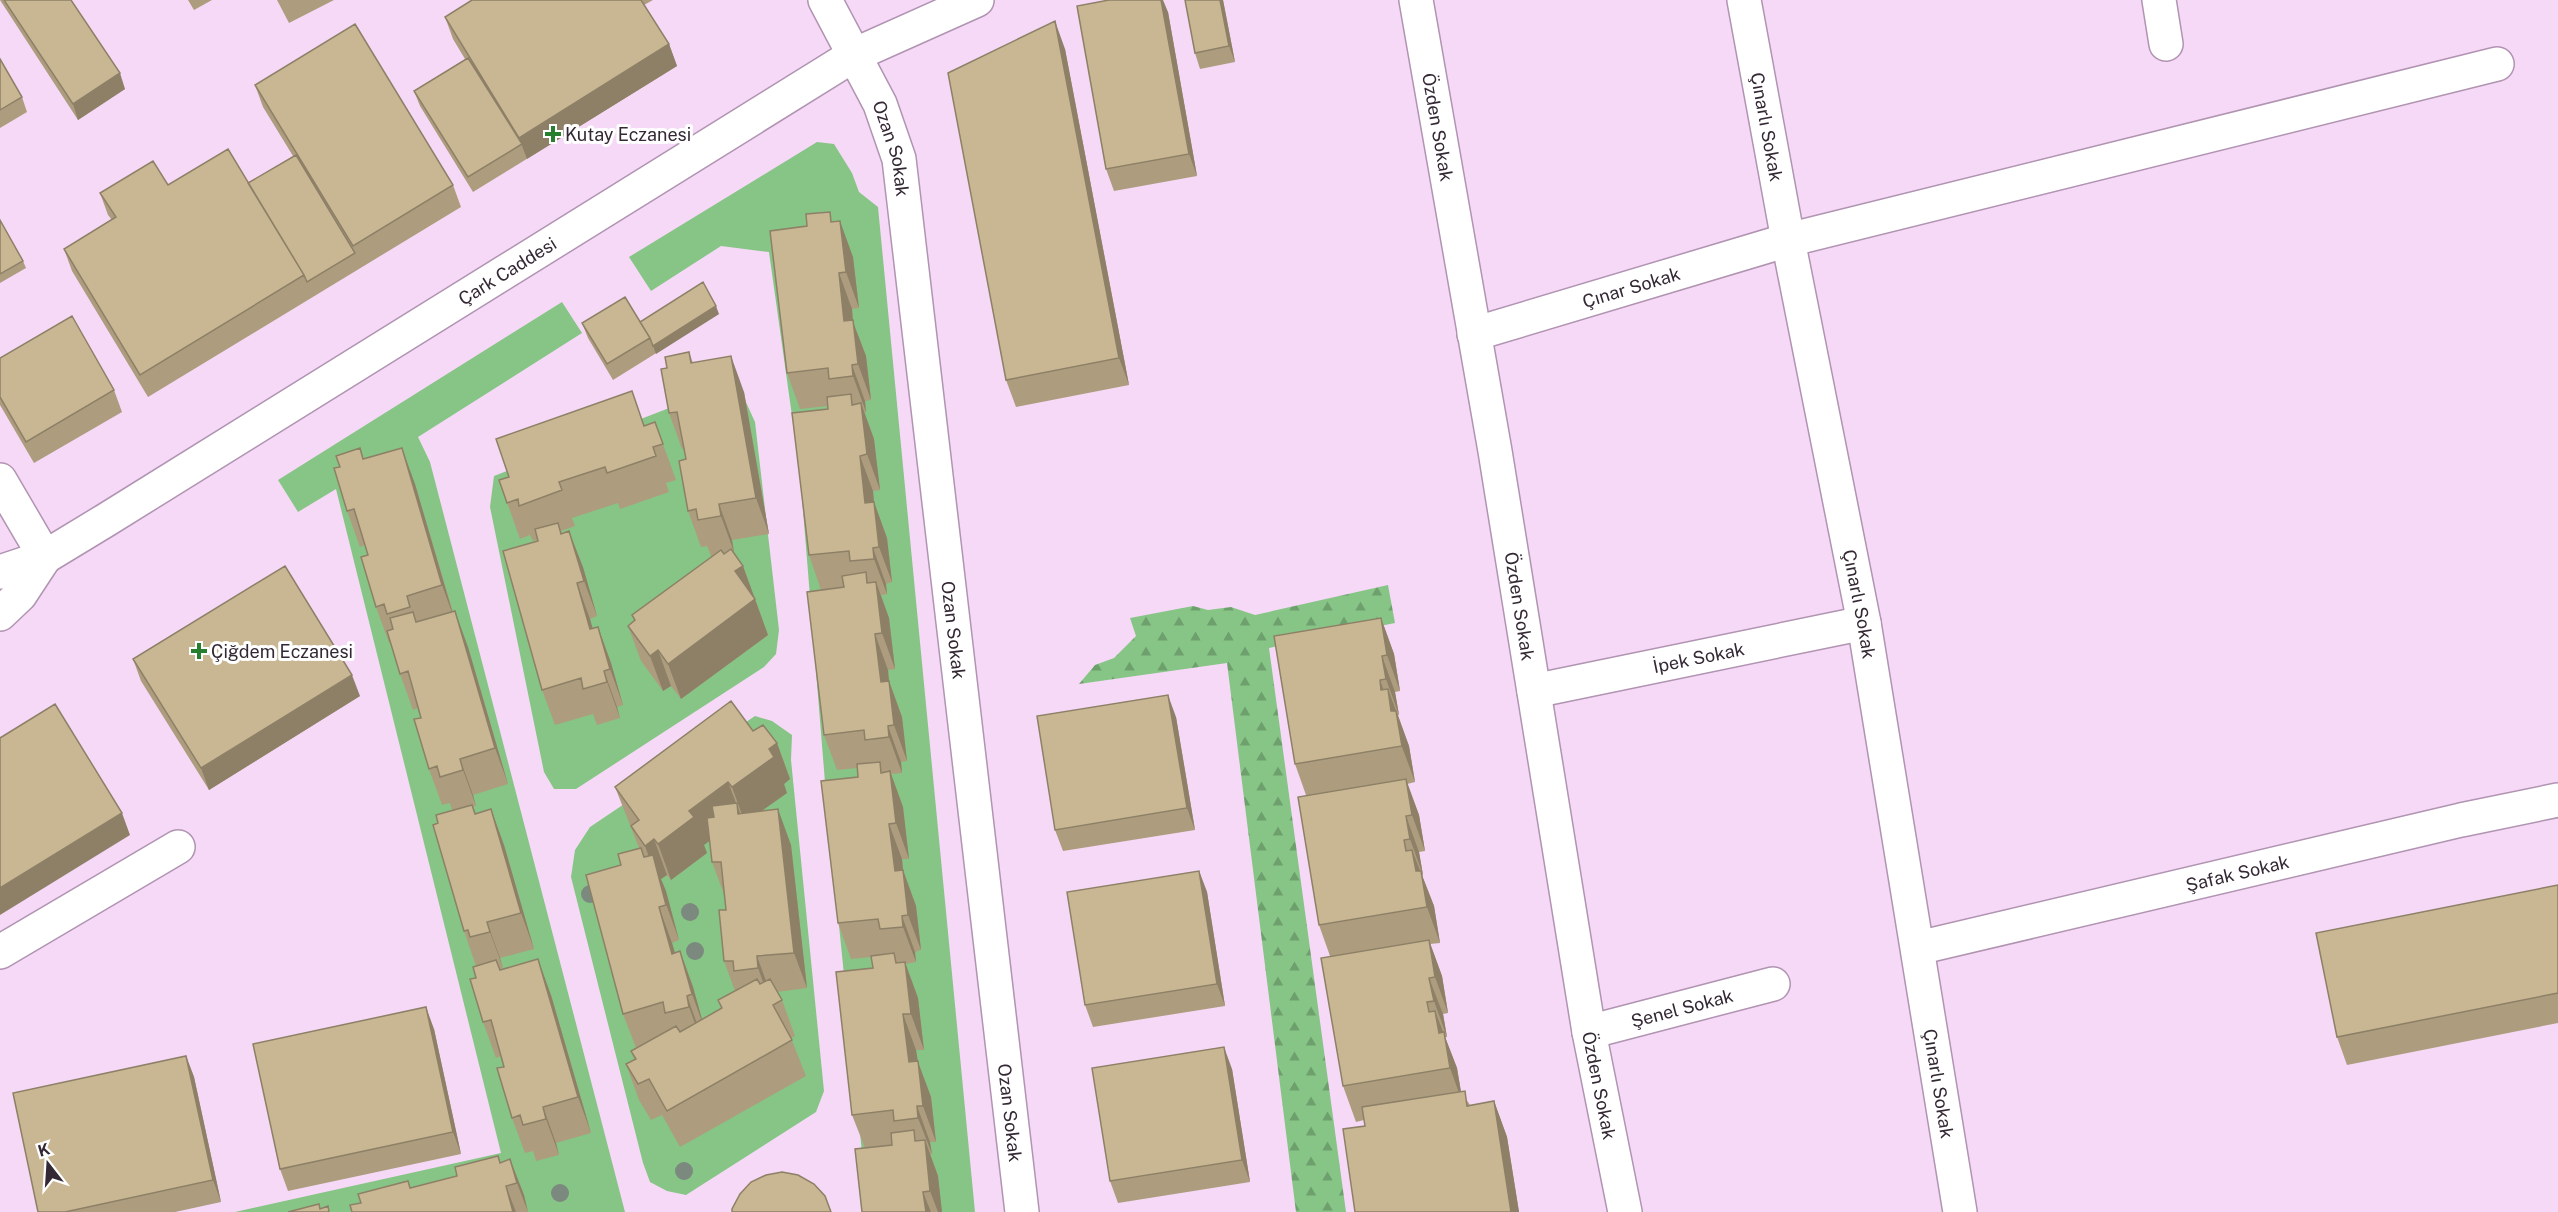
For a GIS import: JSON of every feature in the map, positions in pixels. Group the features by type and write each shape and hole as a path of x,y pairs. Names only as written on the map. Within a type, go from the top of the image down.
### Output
{"street":[{"name":"Ozan Sokak","path":"825,0 880,104 899,159 1022,1212"},
{"name":"Çark Caddesi","path":"0,572 45,557 593,220 854,55 976,0"},
{"name":"Özden Sokak","path":"1416,0 1534,691 1589,1032 1625,1212"},
{"name":"Çınarlı Sokak","path":"1744,0 1788,240 1864,623 1960,1212"},
{"path":"2159,0 2166,44"},
{"name":"Çınar Sokak","path":"1474,334 1788,240 2498,64"},
{"path":"0,480 45,557"},
{"name":"Çark Caddesi","path":"0,614 20,595 45,557"},
{"name":"İpek Sokak","path":"1534,691 1864,623"},
{"name":"Şafak Sokak","path":"1918,948 2461,820 2558,800"},
{"path":"0,952 178,847"},
{"name":"Şenel Sokak","path":"1589,1032 1773,984"}],"green space":[{"path":"817,142 834,144 852,173 859,192 878,207 975,1212 868,1212 827,807 800,473 769,252 721,246 651,291 629,257"},
{"path":"562,302 582,333 418,437 430,462 625,1212 235,1212 501,1153 336,489 298,512 278,480"},
{"path":"740,389 755,422 779,630 776,654 764,667 576,789 554,789 544,772 490,507 494,476 713,391"},
{"path":"1388,585 1395,623 1269,648 1346,1212 1296,1212 1227,663 1079,684 1095,665 1114,658 1136,636 1130,618 1193,606 1208,610 1231,607 1255,615"},
{"path":"755,716 772,721 792,735 791,760 824,1091 816,1112 686,1195 667,1191 650,1182 643,1163 571,877 575,850 590,827"}],"building":[{"path":"4,0 71,0 120,73 73,104"},
{"path":"472,0 641,0 669,44 519,138 445,17"},
{"path":"1109,0 1161,0 1189,154 1106,169 1077,6"},
{"path":"1185,0 1220,0 1229,46 1195,53"},
{"path":"1055,21 1119,358 1006,380 948,73"},
{"path":"355,24 453,185 353,246 255,85"},
{"path":"468,58 522,144 468,177 414,91"},
{"path":"0,59 22,97 0,110"},
{"path":"228,149 304,275 140,375 64,249 116,217 100,193 153,161 168,185"},
{"path":"296,155 355,253 307,282 248,183"},
{"path":"830,212 831,222 840,221 846,272 839,273 844,321 853,320 858,364 852,365 853,376 829,379 828,368 787,373 770,231 807,226 806,214"},
{"path":"0,220 23,261 0,274"},
{"path":"703,282 716,306 653,346 640,322"},
{"path":"625,297 650,338 607,364 582,323"},
{"path":"72,316 114,390 26,442 0,397 0,358"},
{"path":"689,352 691,363 731,356 756,498 719,504 721,516 698,520 696,509 688,511 679,461 686,459 677,412 669,413 661,369 667,368 665,357"},
{"path":"632,391 644,426 655,422 663,444 653,447 656,456 607,473 605,467 559,482 562,490 519,506 518,499 507,503 499,480 509,477 496,439"},
{"path":"851,394 852,405 861,403 867,454 860,456 865,503 874,502 879,547 873,548 874,559 850,561 849,551 809,555 792,413 828,409 827,397"},
{"path":"360,448 363,459 402,448 442,585 407,596 410,607 387,614 384,604 376,607 361,557 368,555 354,509 347,511 334,468 340,467 336,456"},
{"path":"558,523 561,534 569,531 584,581 577,583 590,629 598,627 610,669 604,671 607,682 583,689 581,678 542,690 503,551 538,541 535,529"},
{"path":"731,549 743,566 735,571 755,599 668,664 658,650 650,656 628,626 635,620 632,615 721,550 724,554"},
{"path":"285,566 352,675 201,768 133,659"},
{"path":"866,572 867,583 876,582 882,633 875,634 881,682 889,681 894,725 888,726 889,737 865,740 864,730 824,735 807,592 844,587 842,576"},
{"path":"455,611 495,748 460,759 463,770 440,777 437,766 429,769 414,719 421,718 408,671 400,674 387,631 393,629 390,618 413,612 416,622"},
{"path":"1381,618 1387,655 1382,656 1386,679 1380,680 1381,690 1388,689 1391,711 1396,711 1402,746 1295,764 1274,636"},
{"path":"1168,695 1187,808 1055,830 1037,716"},
{"path":"731,701 753,731 763,725 777,743 769,749 774,757 732,787 728,782 689,811 694,817 658,844 654,839 645,846 631,826 639,820 615,787"},
{"path":"55,704 122,813 0,888 0,738"},
{"path":"880,762 881,773 890,771 896,823 889,824 895,871 903,870 908,915 902,916 903,927 880,929 878,919 838,923 821,781 858,777 857,764"},
{"path":"1406,779 1412,815 1406,816 1410,839 1404,840 1406,851 1412,850 1416,871 1421,871 1427,907 1319,925 1298,797"},
{"path":"737,803 738,814 778,809 794,953 757,956 758,968 734,971 733,961 724,961 719,910 726,910 721,862 712,862 707,818 714,817 712,806"},
{"path":"472,805 475,814 491,809 521,913 487,922 490,932 470,937 468,930 464,931 433,825 438,823 436,815"},
{"path":"641,848 644,857 653,855 666,905 659,907 672,954 680,951 692,994 687,996 689,1007 665,1013 663,1002 623,1014 586,875 621,865 618,854"},
{"path":"1199,871 1217,984 1085,1005 1067,892"},
{"path":"2558,885 2558,993 2337,1037 2316,933"},
{"path":"1429,940 1435,977 1429,978 1434,1001 1427,1002 1429,1012 1435,1011 1439,1033 1444,1032 1450,1068 1343,1086 1321,958"},
{"path":"894,953 896,963 905,962 911,1014 903,1014 909,1062 918,1061 923,1106 917,1106 918,1118 894,1121 893,1110 852,1115 836,972 873,968 871,956"},
{"path":"538,959 578,1097 543,1107 546,1119 523,1125 520,1115 512,1118 497,1068 504,1067 491,1020 483,1022 470,979 476,978 473,967 496,960 500,970"},
{"path":"757,979 760,984 770,979 782,1000 773,1005 792,1040 667,1111 649,1079 638,1084 626,1064 636,1059 631,1051 676,1026 680,1032 722,1008 718,1000"},
{"path":"426,1007 453,1132 280,1169 253,1044"},
{"path":"1224,1047 1242,1160 1110,1181 1092,1068"},
{"path":"186,1056 213,1180 65,1212 38,1212 13,1093"},
{"path":"1465,1091 1467,1106 1494,1101 1511,1212 1355,1212 1343,1129 1365,1126 1362,1107"},
{"path":"914,1130 915,1141 925,1140 930,1191 923,1192 926,1212 862,1212 855,1149 892,1145 891,1133"},
{"path":"498,1156 500,1163 510,1159 517,1183 506,1186 513,1212 352,1212 350,1205 361,1203 358,1194 408,1181 410,1188 457,1176 455,1167"},
{"path":"782,1172 798,1175 814,1184 825,1196 831,1212 732,1212 740,1194 751,1182 766,1175"},
{"path":"319,1204 320,1209 328,1206 329,1212 288,1212"}],"place":[{"name":"Kutay Eczanesi","path":"553,134"},
{"name":"Çiğdem Eczanesi","path":"199,651"}]}
